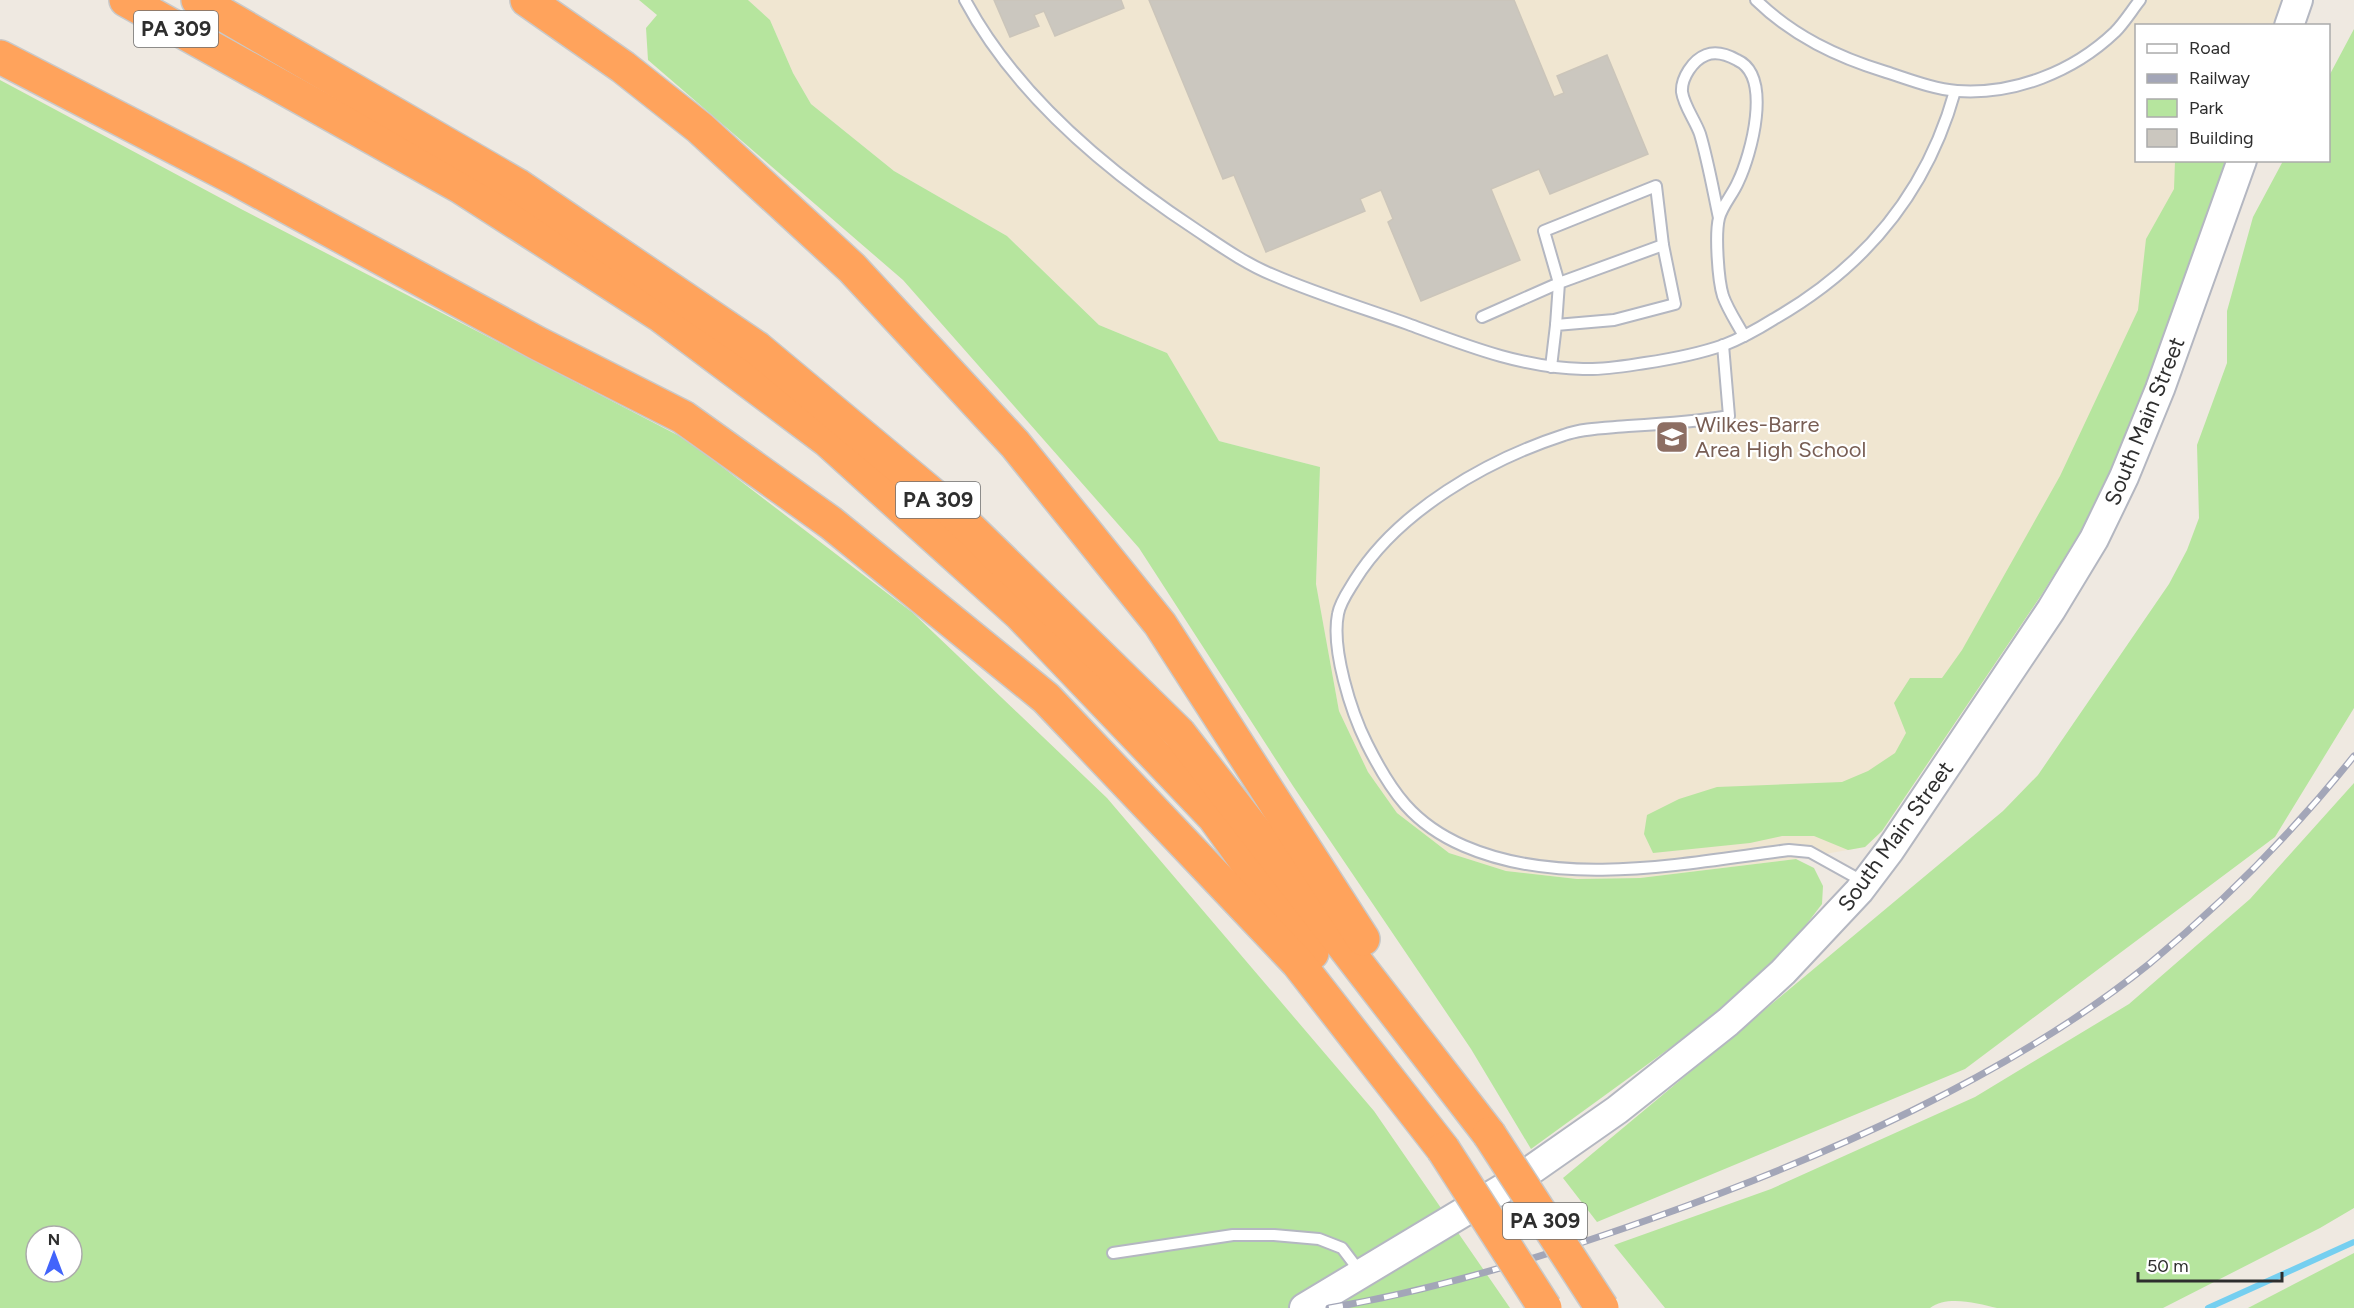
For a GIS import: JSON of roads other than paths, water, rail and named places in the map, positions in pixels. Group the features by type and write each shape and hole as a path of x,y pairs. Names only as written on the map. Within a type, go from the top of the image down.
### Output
{"highway":[{"name":"PA 309","path":"126,0 461,187 660,315 827,440 1022,615 1214,817 1332,980 1545,1308"},
{"name":"PA 309","path":"198,0 517,185 757,348 951,510 1179,733 1484,1128 1602,1308"},
{"path":"527,0 623,68 708,135 852,267 1015,444 1160,624 1484,1128"},
{"path":"0,57 236,179 537,344 683,417 831,523 1046,698 1298,963 1443,1149"}],"main road":[{"path":"2290,24 2298,0"},
{"name":"South Main Street","path":"1304,1308 1517,1180 1650,1085 1728,1022 1783,972 1845,908 1890,850 2038,629 2094,539 2124,477 2160,389 2241,162"}],"lane":[{"path":"964,0 1010,66 1062,125 1114,172 1225,249 1271,274 1392,319 1522,362 1551,367 1585,370 1678,358 1723,345 1744,336 1802,303 1834,280 1872,242 1898,211 1920,179 1940,139 1955,91"},
{"path":"1756,0 1774,18 1815,45 1869,67 1955,91 1986,91 2017,87 2054,74 2087,54 2115,32 2140,0"},
{"path":"1719,218 1738,183 1749,154 1756,124 1752,76 1742,62 1725,54 1706,55 1692,66 1684,79 1682,92 1699,132 1719,218 1717,252 1723,295 1744,336"},
{"path":"1551,367 1559,284 1544,231 1656,186 1663,245 1675,304 1614,320 1556,325"},
{"path":"1482,317 1559,284 1663,245"},
{"path":"1723,345 1729,416 1566,434 1474,475 1435,498 1397,529 1361,570 1338,613 1338,643 1344,680 1362,734 1379,770 1403,804 1430,827 1464,846 1526,865 1581,870 1638,868 1789,850 1810,852 1865,883"},
{"path":"1113,1253 1233,1235 1274,1235 1318,1239 1342,1248 1361,1274"}],"waterway":[{"path":"2208,1308 2354,1242"}],"railway":[{"path":"1329,1308 1412,1291 1494,1270 1656,1217 1784,1168 1849,1140 1976,1077 2095,1005 2149,964 2257,865 2307,812 2354,756"}],"place":[{"name":"Wilkes-Barre Area High School","path":"1672,437"}]}
